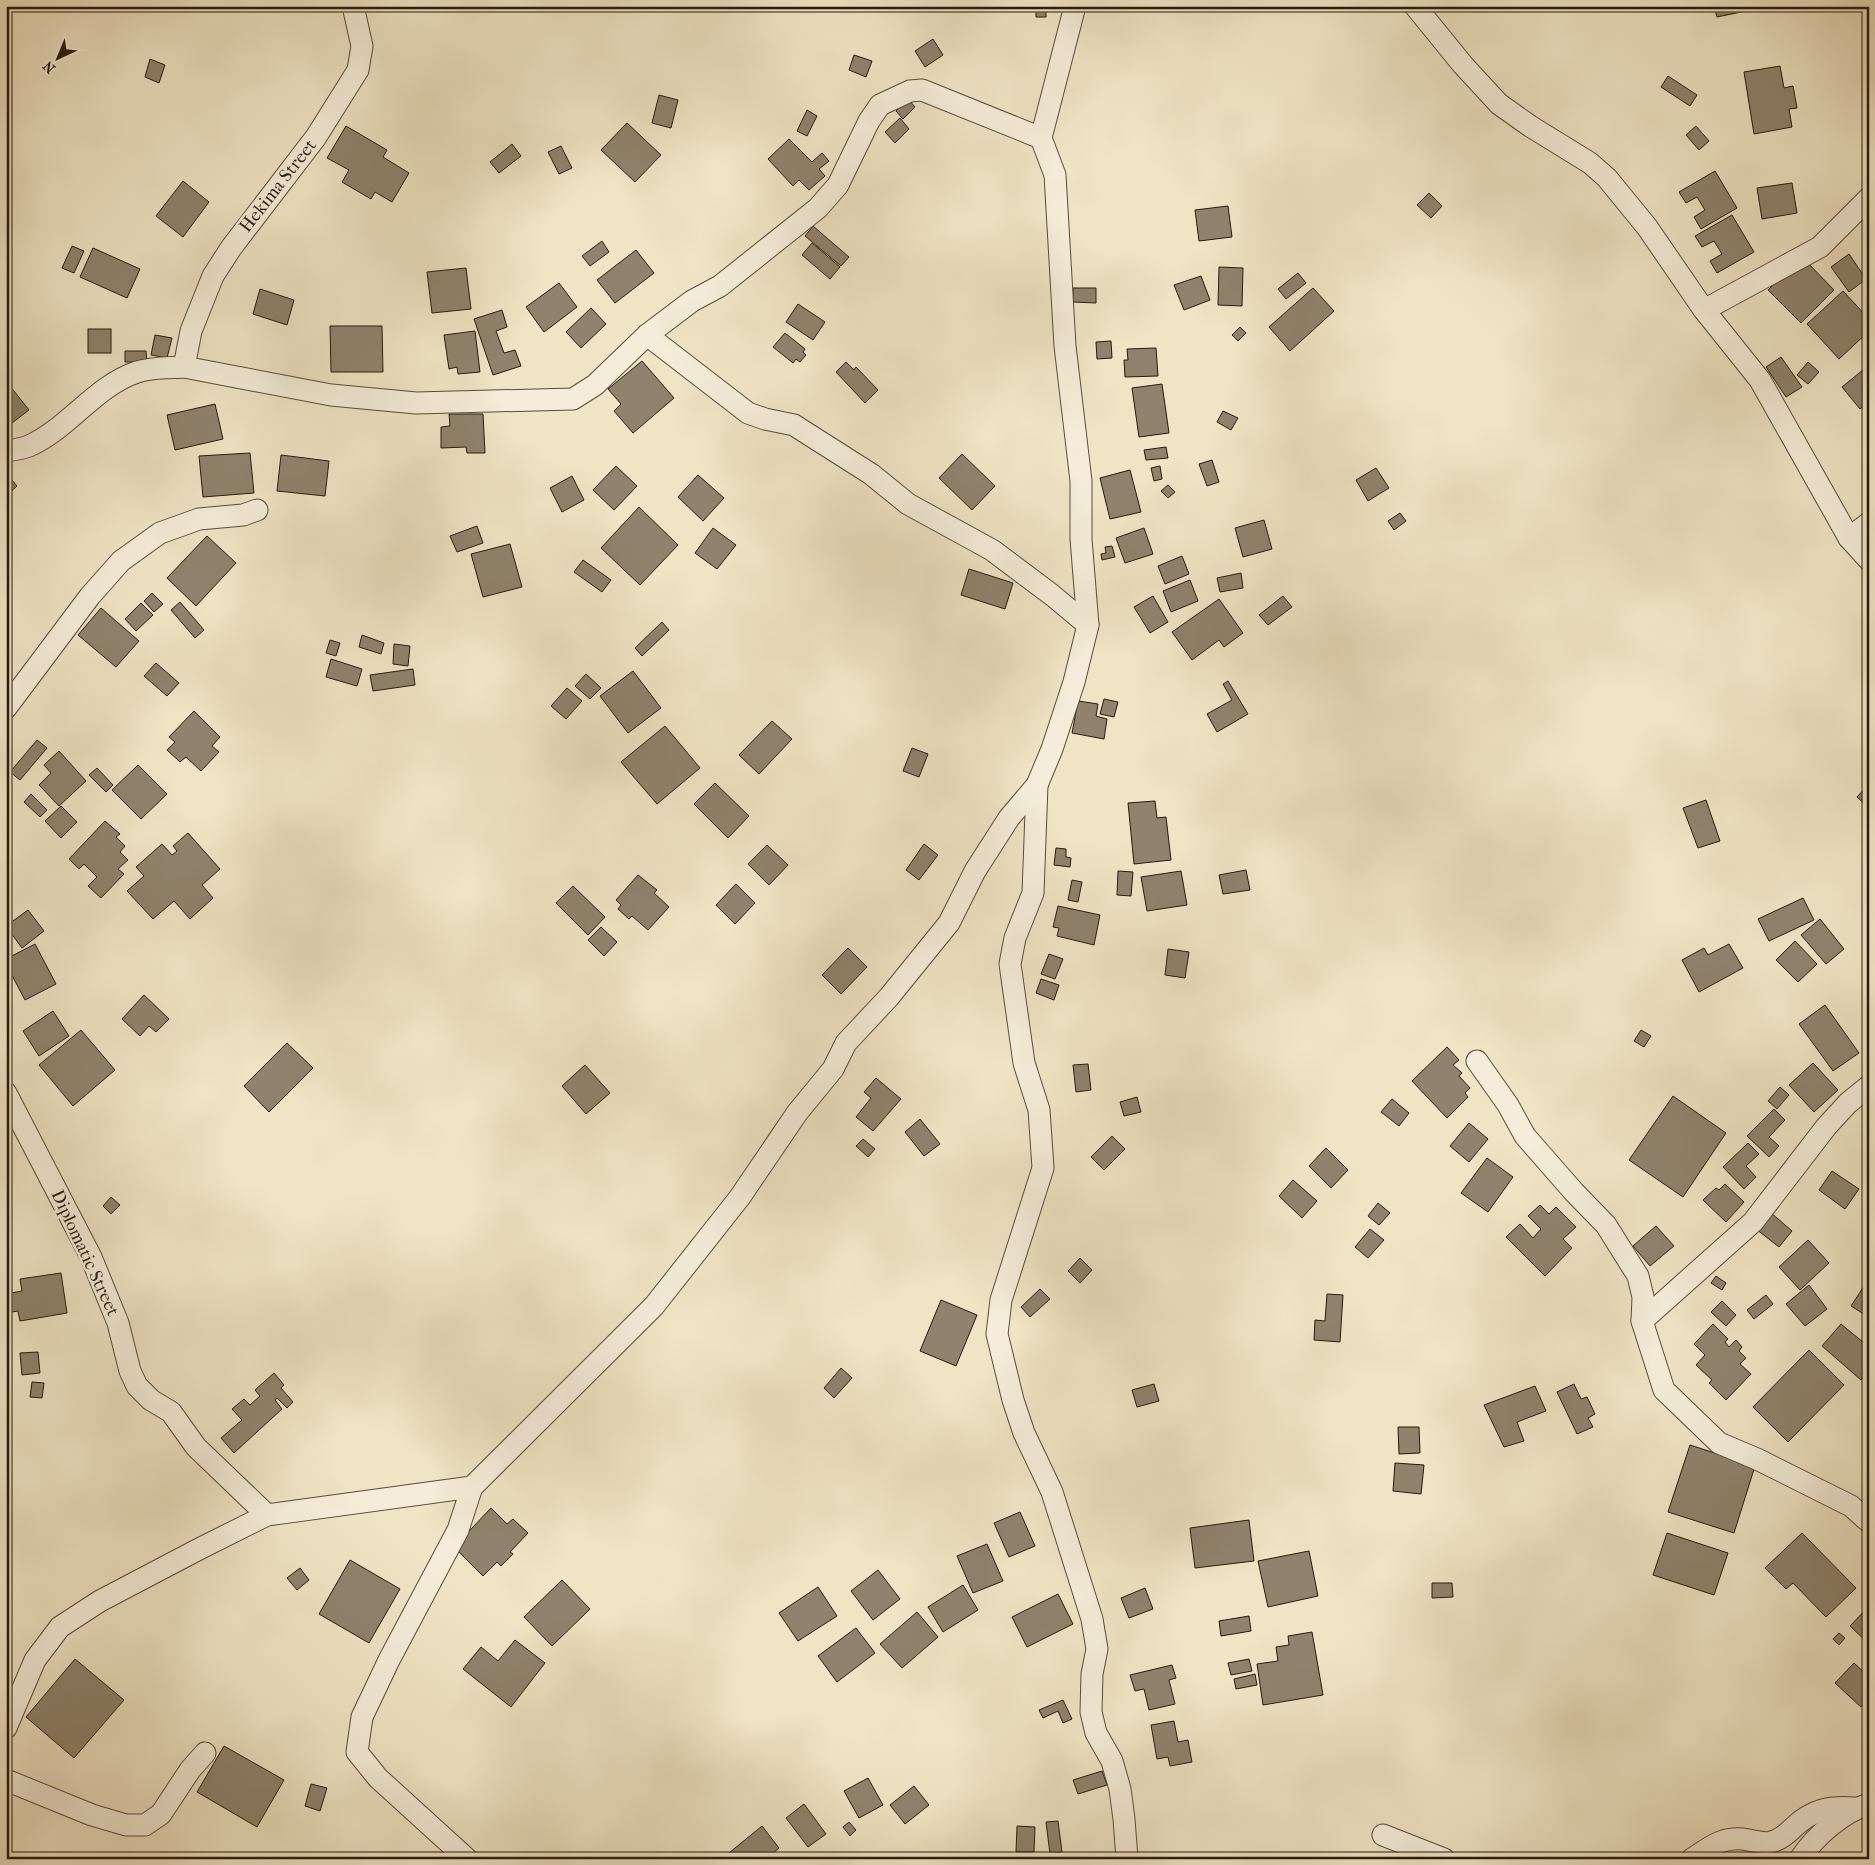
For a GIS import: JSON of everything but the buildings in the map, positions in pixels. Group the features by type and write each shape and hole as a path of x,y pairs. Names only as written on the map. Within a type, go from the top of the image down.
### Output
{"street":[{"name":"Hekima Street","path":"184,367 191,331 213,276 231,248 316,137 358,70 362,46 353,6"},
{"path":"468,1859 378,1778 357,1752 362,1717 389,1660 458,1530 472,1487 654,1306 740,1197 797,1113 833,1069 846,1043 889,997 949,922 975,871 1009,818 1037,785 1052,749 1074,682 1088,625 1081,539 1081,481 1065,346 1055,175 1041,138 1075,6"},
{"path":"1415,6 1463,65 1499,104 1608,178 1647,227 1704,310 1760,380 1849,538 1869,560"},
{"path":"6,451 28,447 52,433 108,387 137,372 184,367 331,395 416,403 573,399 595,385 647,335 692,301 720,286 818,208 838,185 869,121 880,105 910,91 922,90 1041,138"},
{"path":"1704,310 1820,248 1869,198"},
{"path":"647,335 748,413 765,419 794,425 871,474 908,504 968,535 992,550 1088,625"},
{"path":"6,708 90,596 121,561 160,532 199,519 243,516 257,510"},
{"path":"1849,538 1869,523"},
{"path":"1037,785 1033,893 1015,938 1010,964 1024,1062 1039,1110 1043,1168 1000,1300 997,1334 1013,1400 1024,1433 1052,1492 1092,1618 1098,1649 1092,1674 1091,1712 1096,1734 1112,1761 1120,1789 1126,1859"},
{"path":"1477,1061 1508,1105 1525,1136 1606,1225 1638,1276 1643,1297 1642,1320 1664,1390 1704,1431 1719,1443 1758,1459 1851,1506 1869,1522"},
{"path":"1642,1320 1753,1222 1826,1127 1848,1103 1869,1086"},
{"name":"Diplomatic Street","path":"6,1094 91,1257 118,1323 130,1371 137,1386 151,1400 171,1412 196,1447 267,1515"},
{"path":"6,1728 35,1660 60,1627 100,1601 267,1515 472,1487"},
{"path":"6,1780 92,1815 126,1825 145,1825 161,1814 190,1770 206,1753"},
{"path":"1692,1859 1715,1843 1726,1839 1738,1838 1771,1842 1785,1836 1814,1812 1834,1807 1861,1806"},
{"path":"1800,1859 1809,1844 1861,1806"},
{"path":"1383,1835 1444,1859"}]}
